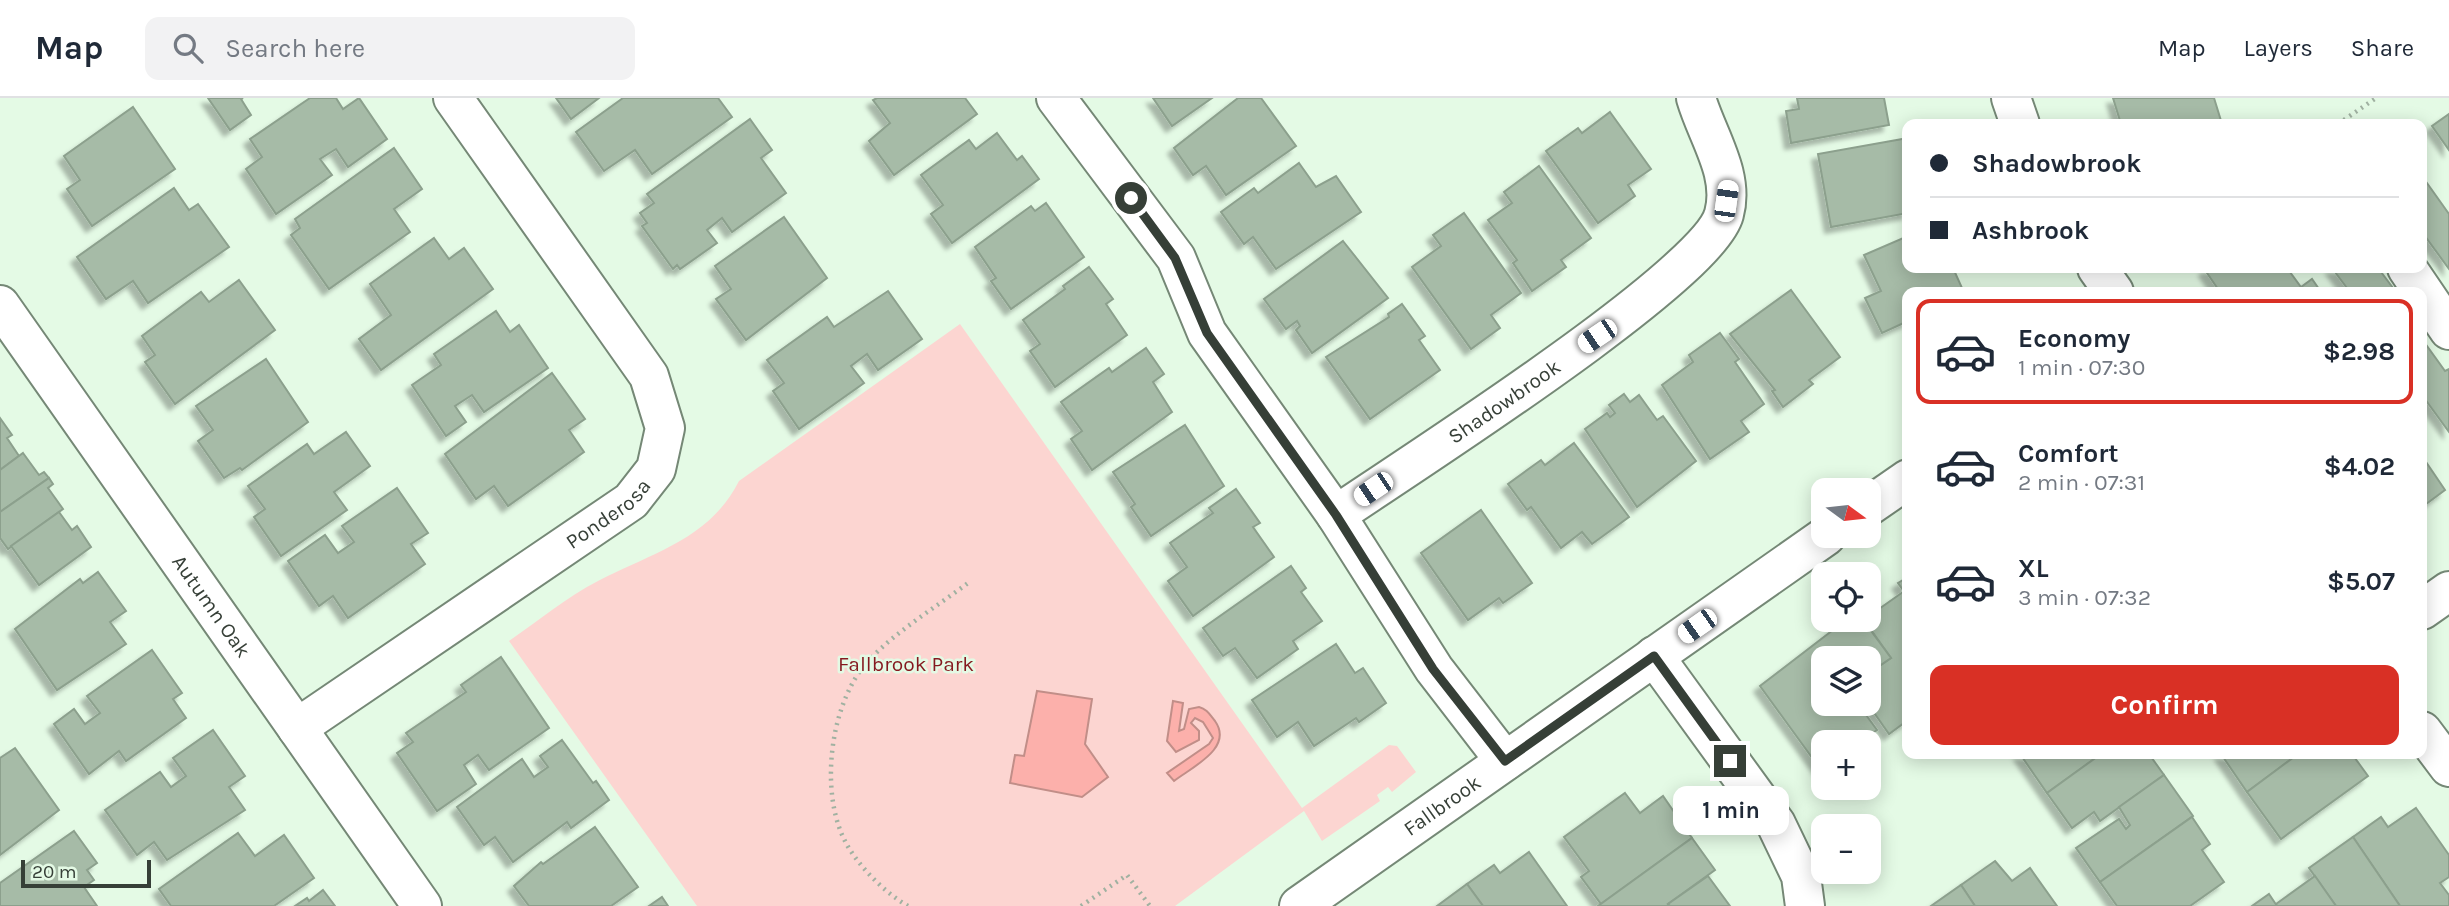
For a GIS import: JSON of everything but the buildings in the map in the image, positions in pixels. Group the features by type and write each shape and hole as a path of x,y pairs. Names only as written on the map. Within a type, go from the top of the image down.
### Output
{"street":[{"name":"Ponderosa","path":"297,728 631,501 656,470 665,428 649,376 453,98"},
{"path":"1056,98 1175,258 1207,333 1336,515 1433,669 1505,761"},
{"name":"Shadowbrook","path":"1336,515 1597,336 1709,243 1724,216 1728,187 1696,98"},
{"path":"2011,98 2018,119"},
{"path":"2427,298 2449,330"},
{"name":"Autumn Oak","path":"0,305 422,906"},
{"path":"1881,498 1902,483"},
{"name":"Fallbrook","path":"1299,906 1811,546"},
{"path":"2427,606 2449,591"},
{"path":"1654,656 1776,824 1801,876 1805,906"},
{"path":"2427,738 2449,767"}],"path":[{"path":"2345,119 2376,98"},
{"path":"908,906 870,874 845,843 837,822 830,768 841,707 869,660 968,583"},
{"path":"1082,906 1127,875 1150,906"}],"green space":[{"name":"Fallbrook Park","path":"960,324 1302,808 1389,745 1397,746 1416,772 1392,792 1388,787 1377,795 1380,801 1322,841 1304,811 1175,906 697,906 509,641 586,587 696,531 727,501 739,481"}],"shaded area":[{"path":"1037,691 1092,699 1085,744 1108,777 1082,797 1010,783 1015,755 1024,756"},
{"path":"1173,701 1183,703 1179,731 1184,729 1189,709 1199,707 1210,714 1219,731 1219,740 1208,756 1174,781 1167,773 1209,744 1213,738 1203,722 1195,718 1191,723 1199,731 1199,740 1176,752 1167,741"}],"route":[{"path":"1131,198 1175,258 1207,333 1336,515 1433,669 1505,761 1654,656 1730,761"}]}
